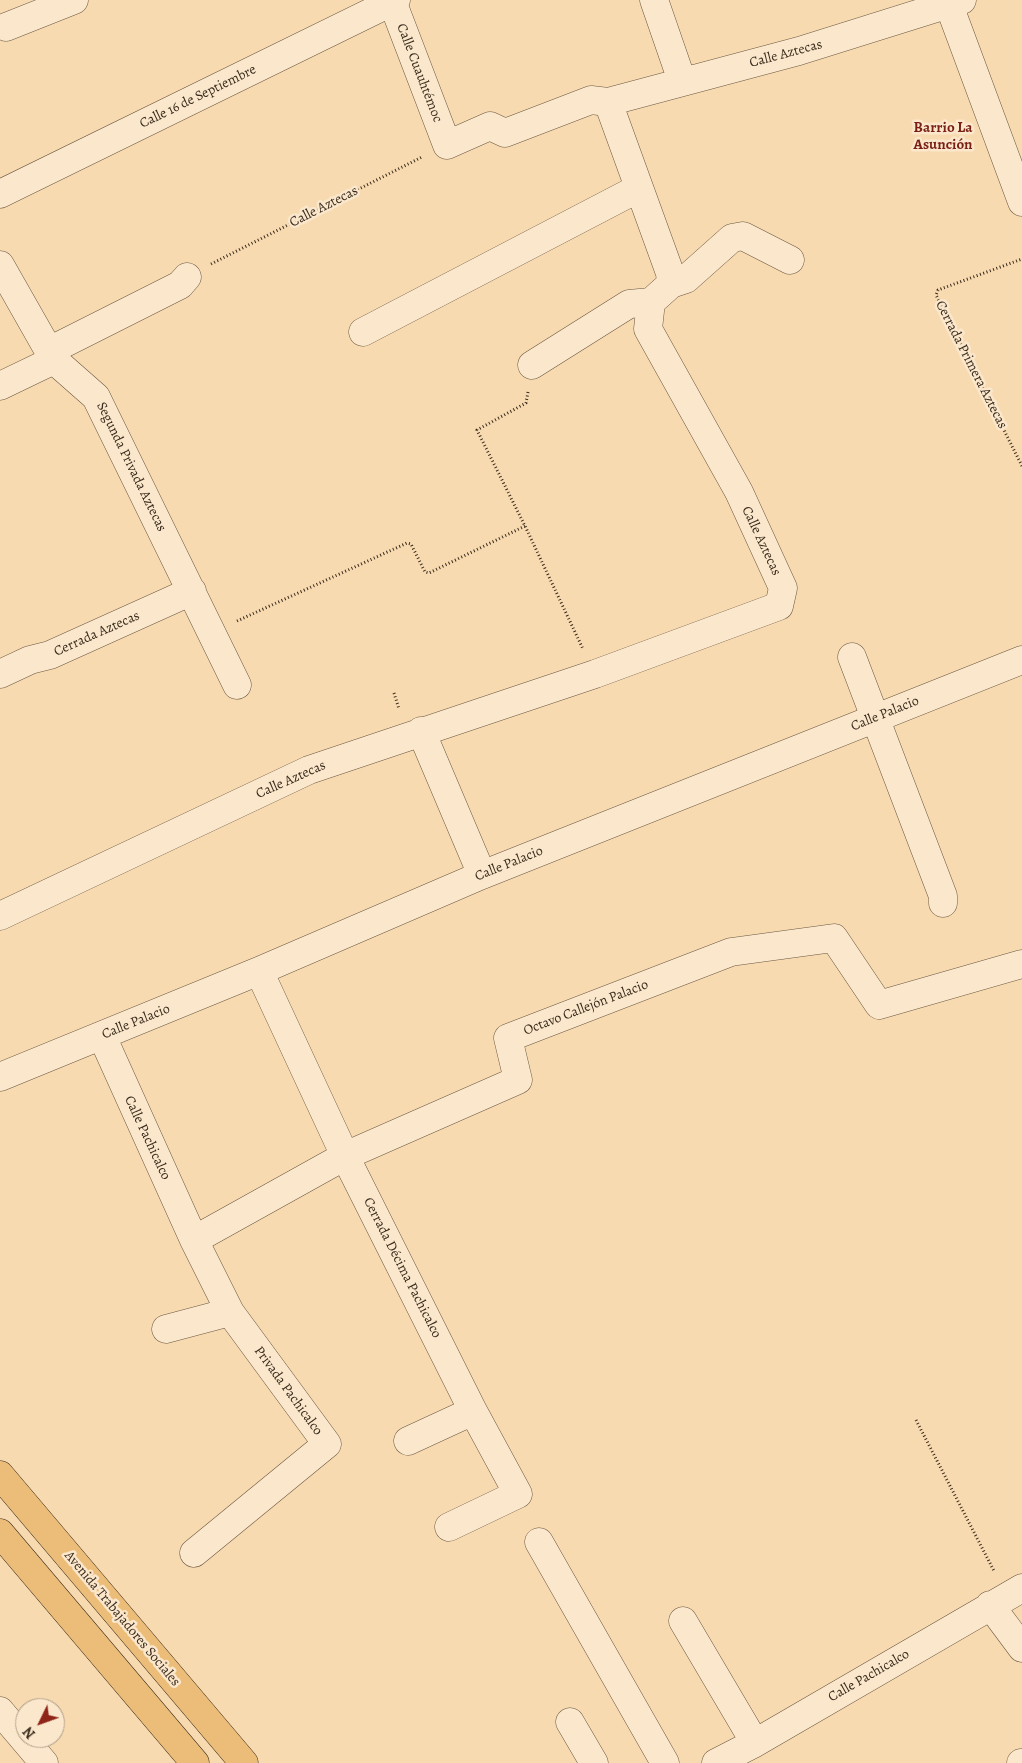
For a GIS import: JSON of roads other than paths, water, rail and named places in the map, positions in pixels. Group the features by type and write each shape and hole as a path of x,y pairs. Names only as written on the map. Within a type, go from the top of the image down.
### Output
{"main road":[{"name":"Avenida Trabajadores Sociales","path":"0,1474 244,1763"},
{"path":"0,1533 195,1763"}],"street":[{"path":"6,27 74,0"},
{"name":"Calle Cuauhtémoc","path":"394,0 447,145"},
{"name":"Calle 16 de Septiembre","path":"0,194 394,0"},
{"path":"654,0 682,81"},
{"path":"943,4 1022,202"},
{"name":"Calle Aztecas","path":"447,145 490,126 505,133 591,100 608,102 799,51 943,4"},
{"name":"Calle Aztecas","path":"0,916 309,770 595,674 778,606 783,588 739,492 648,329 670,272 608,102"},
{"path":"363,332 639,188"},
{"path":"532,365 629,304 661,293 686,279 732,238 742,236 790,260"},
{"name":"Segunda Privada Aztecas","path":"0,265 52,355 96,397 237,685"},
{"path":"0,386 52,355 180,285 187,277"},
{"name":"Cerrada Aztecas","path":"0,674 30,660 50,655 192,591"},
{"path":"852,657 943,896 943,904"},
{"name":"Calle Palacio","path":"0,1077 259,971 482,875 1022,660"},
{"path":"421,731 482,875"},
{"name":"Octavo Callejón Palacio","path":"194,1240 345,1156 518,1080 508,1038 731,952 834,938 879,1005 1022,964"},
{"name":"Cerrada Décima Pachicalco","path":"259,971 345,1156 473,1411 518,1494 449,1527"},
{"name":"Calle Pachicalco","path":"102,1036 194,1240"},
{"name":"Privada Pachicalco","path":"194,1240 230,1312 327,1444 194,1553"},
{"path":"166,1329 230,1312"},
{"path":"408,1441 473,1411"},
{"path":"539,1542 665,1763"},
{"path":"1006,1596 1022,1648"},
{"name":"Calle Pachicalco","path":"716,1763 755,1744 1006,1596"},
{"path":"683,1621 755,1744"},
{"path":"0,1711 44,1763"},
{"path":"570,1722 594,1763"}],"district":[{"name":"Barrio La Asunción","path":"943,136"}]}
